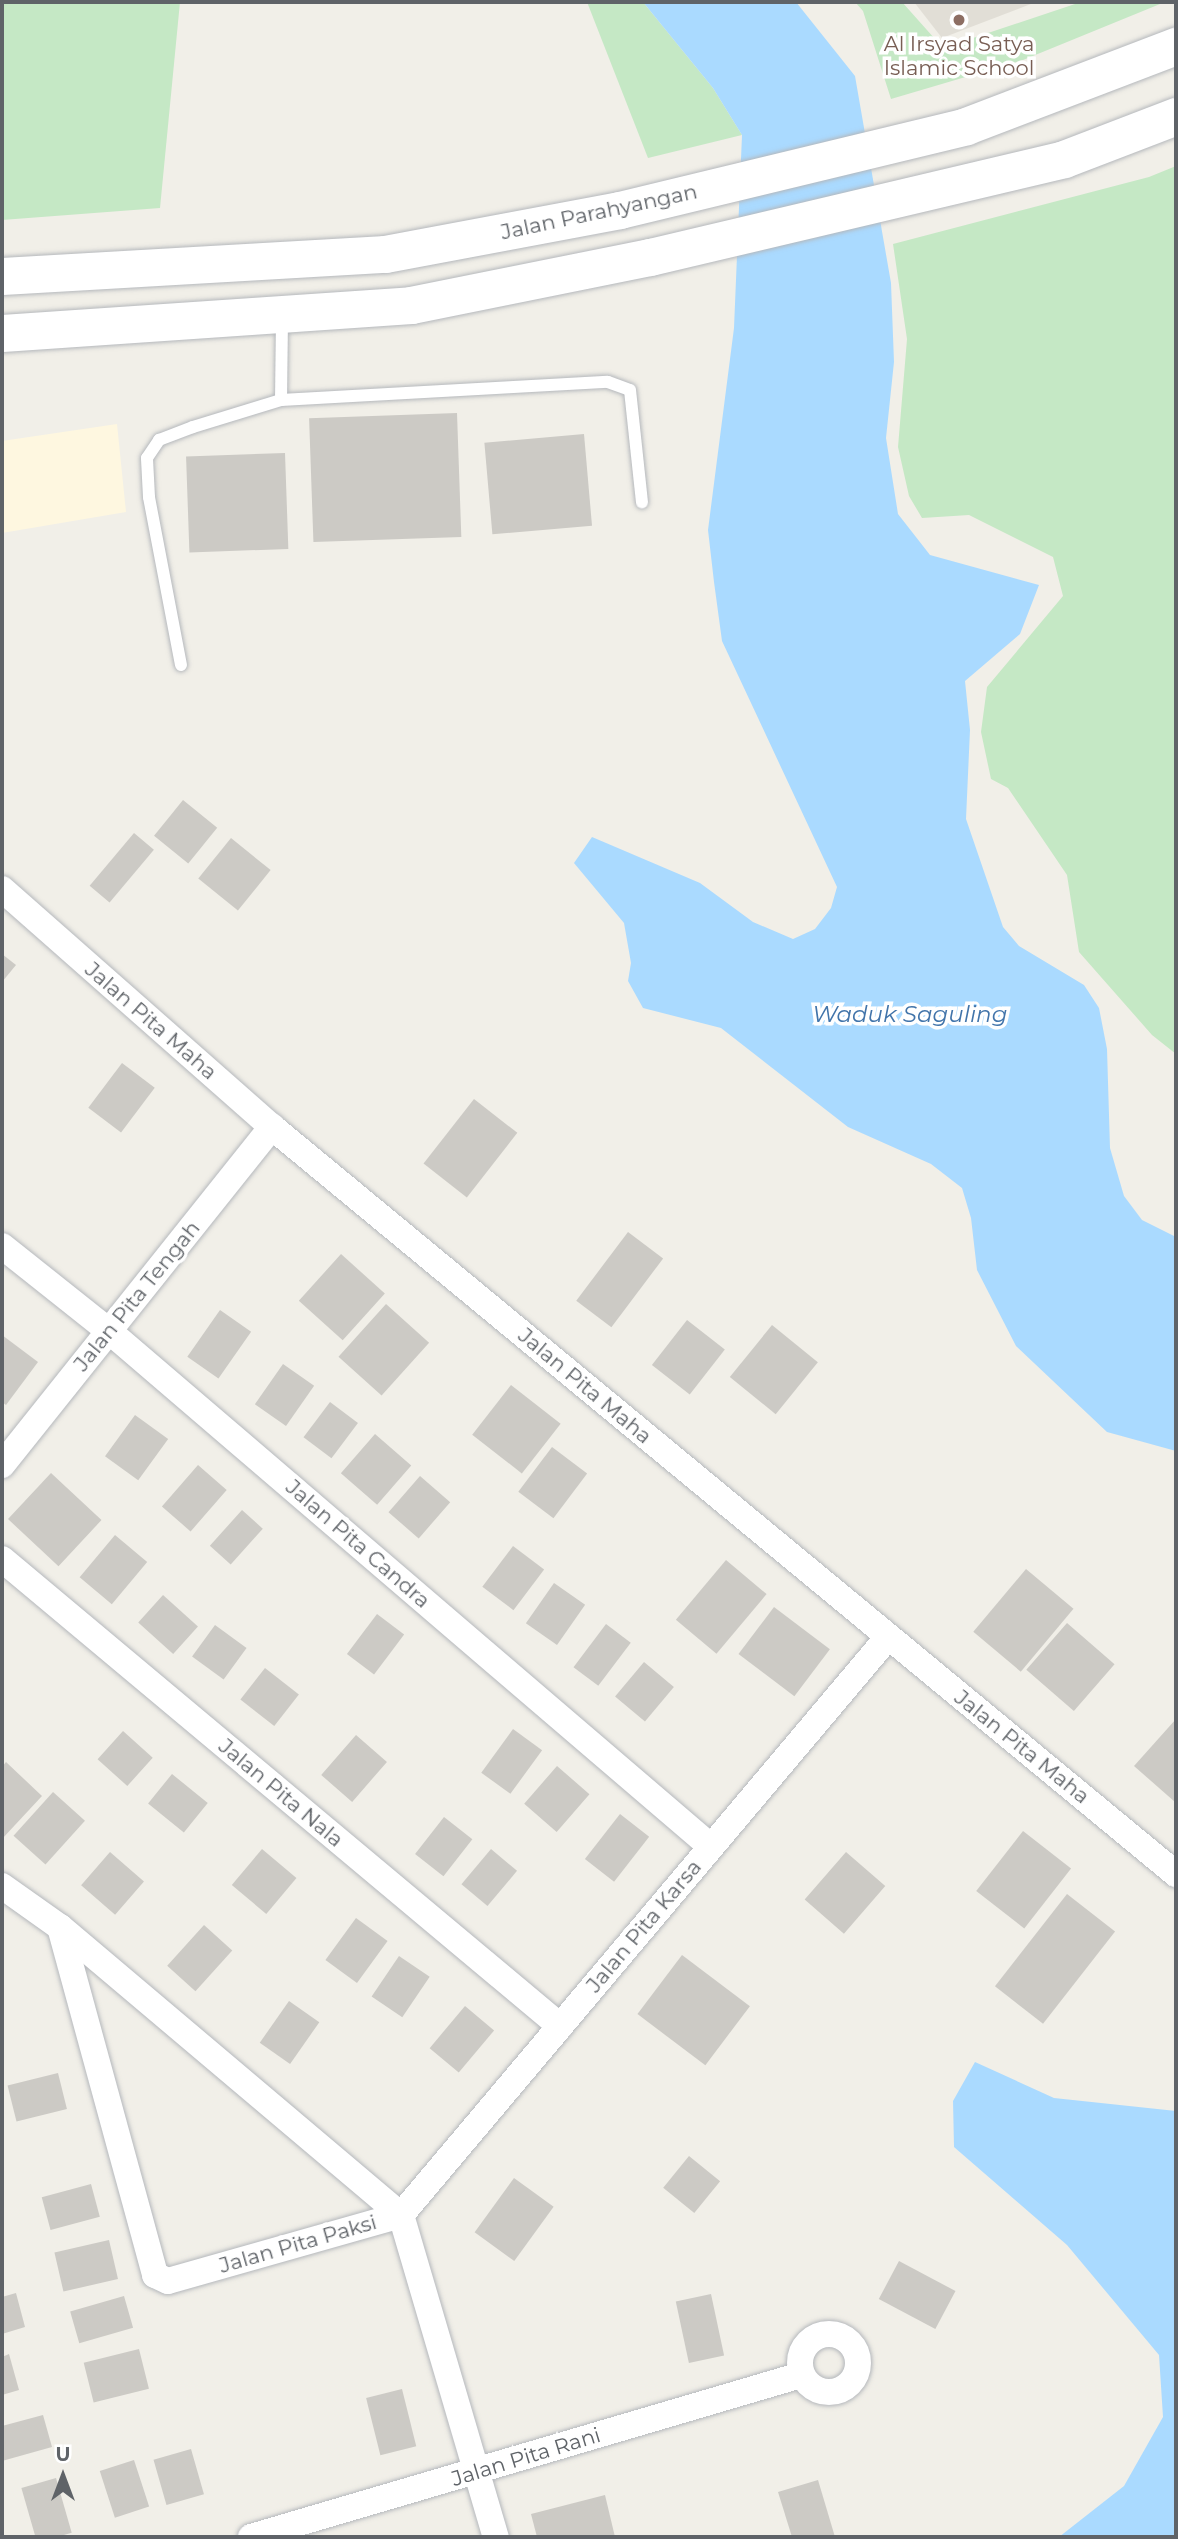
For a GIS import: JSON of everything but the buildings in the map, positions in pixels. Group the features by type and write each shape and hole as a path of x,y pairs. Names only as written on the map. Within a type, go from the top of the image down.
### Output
{"main road":[{"name":"Jalan Parahyangan","path":"2,276 385,254 620,211 966,126 1176,47"},
{"path":"2,333 282,316 411,305 650,257 980,180 1064,159 1176,116"}],"street":[{"name":"Jalan Pita Maha","path":"2,889 272,1127 1176,1874"},
{"name":"Jalan Pita Tengah","path":"2,1465 272,1127"},
{"name":"Jalan Pita Candra","path":"2,1246 109,1331 710,1846"},
{"name":"Jalan Pita Nala","path":"2,1559 560,2026"},
{"name":"Jalan Pita Karsa","path":"401,2215 888,1637"},
{"name":"Jalan Pita Paksi","path":"2,1886 60,1927 401,2215"},
{"name":"Jalan Pita Paksi","path":"60,1927 155,2275 168,2281 401,2215"},
{"path":"401,2215 496,2537"},
{"name":"Jalan Pita Rani","path":"251,2537 801,2375"}],"lane":[{"path":"281,400 282,316"},
{"path":"181,665 149,497 147,458 159,440 281,400 608,382 630,390 642,502"}],"shaded area":[{"name":"Al Irsyad Satya Islamic School","path":"914,2 1036,2 942,38"},
{"path":"117,424 126,512 2,533 2,441"}],"green space":[{"path":"2,2 180,2 160,208 2,220"},
{"path":"587,2 643,2 713,88 742,135 648,158"},
{"path":"855,2 902,2 943,48 1081,2 1165,2 1023,60 891,99 863,11"},
{"path":"1176,166 1176,1054 1152,1035 1079,952 1067,875 1008,788 991,779 981,732 987,687 1063,596 1053,557 969,515 922,518 909,496 898,447 907,339 893,244 1149,177"}],"water":[{"name":"Waduk Saguling","path":"643,2 796,2 855,76 891,283 894,362 886,438 898,514 930,555 1039,585 1020,634 965,681 970,730 966,819 1003,927 1019,946 1084,985 1099,1008 1107,1049 1110,1148 1124,1196 1142,1220 1176,1237 1176,1451 1107,1432 1016,1346 977,1270 971,1218 962,1188 931,1164 848,1127 721,1028 643,1008 628,981 631,963 624,923 574,863 592,837 700,883 753,922 793,939 815,929 831,908 837,887 722,641 714,582 708,530 734,328 742,135 713,88"},
{"path":"975,2062 1054,2098 1176,2111 1176,2537 1059,2537 1124,2486 1163,2417 1159,2355 1067,2245 954,2147 953,2101"}],"place":[{"name":"Al Irsyad Satya Islamic School","path":"959,20"}]}
